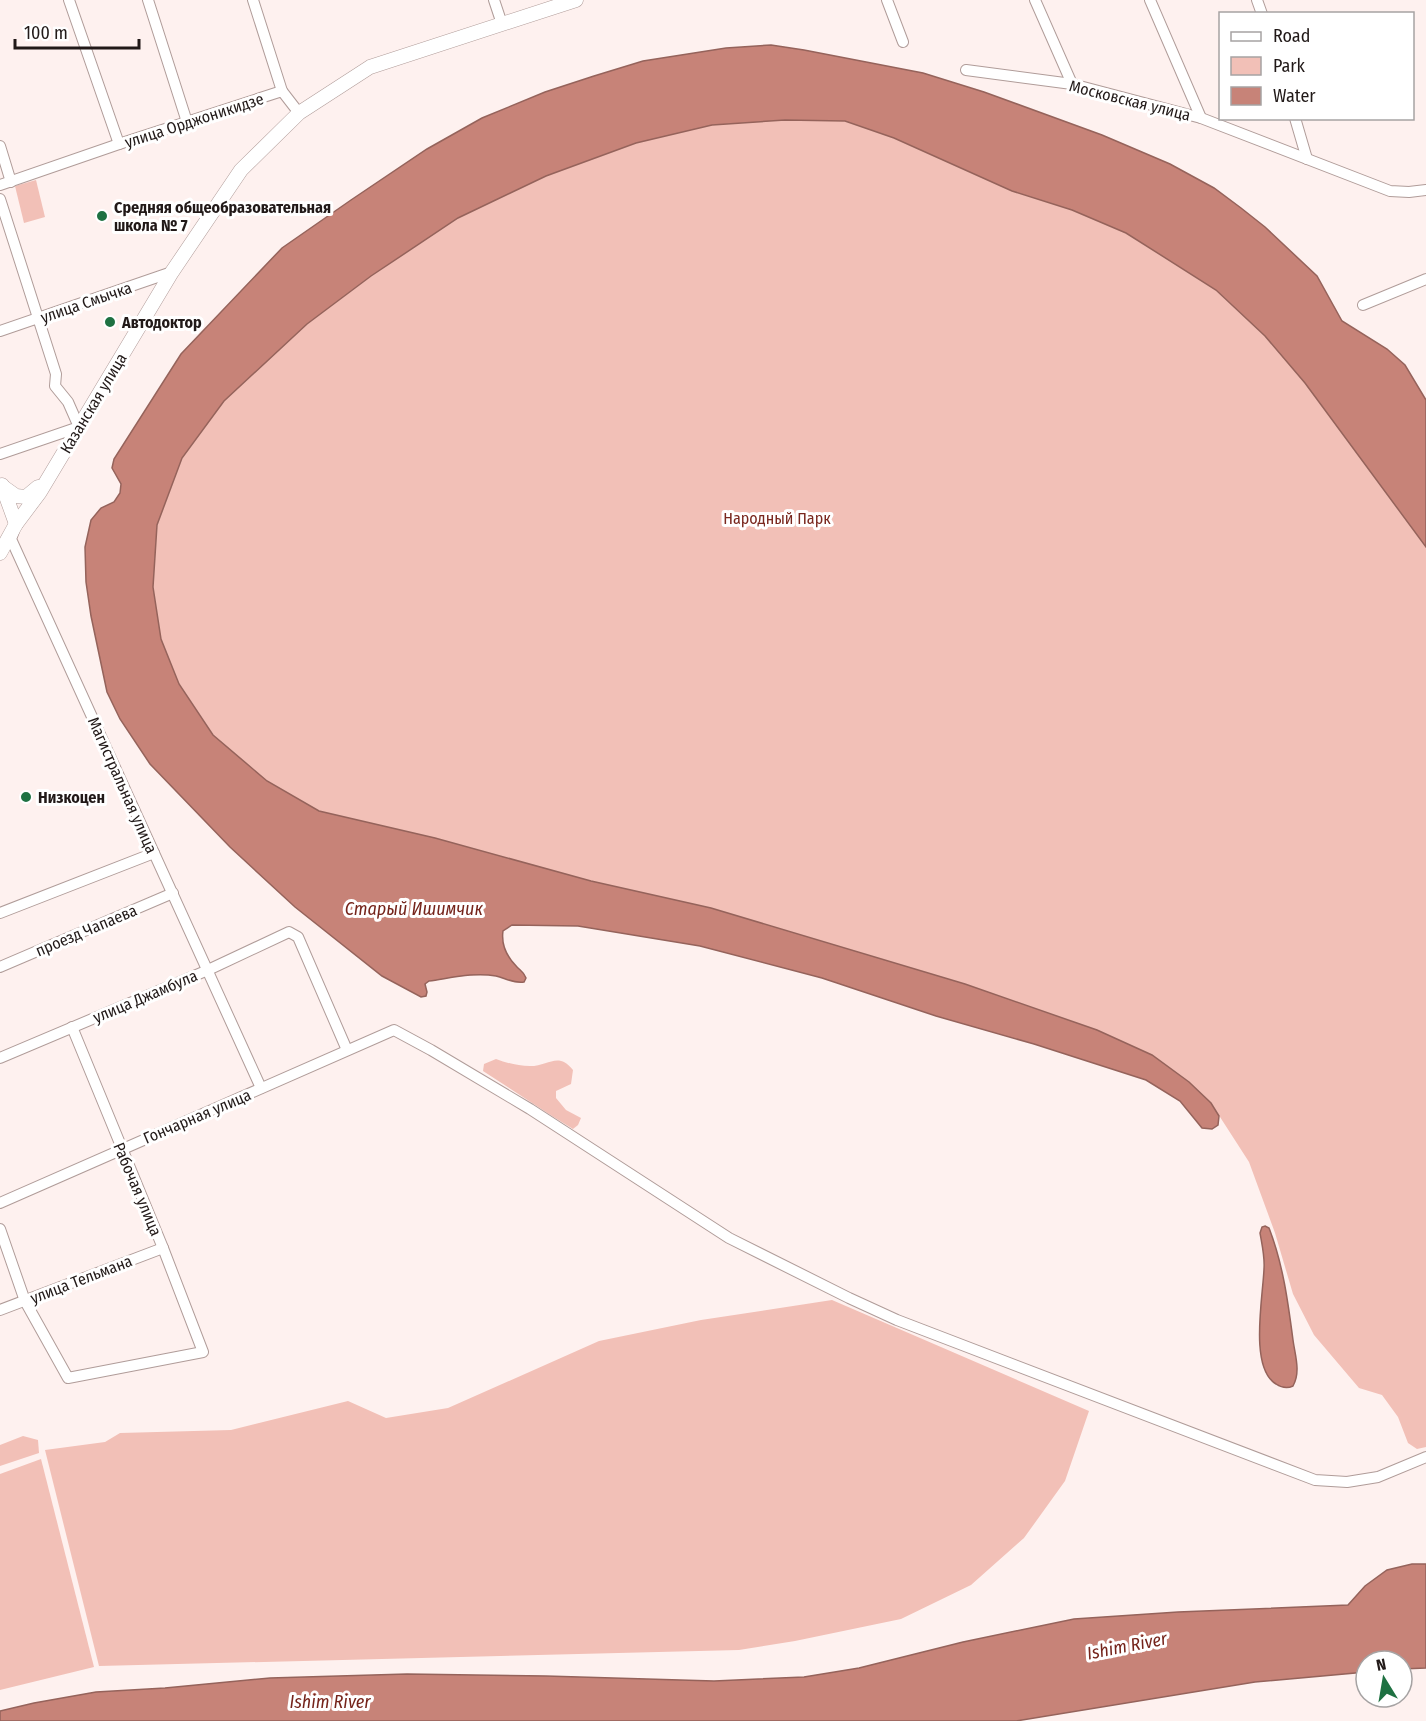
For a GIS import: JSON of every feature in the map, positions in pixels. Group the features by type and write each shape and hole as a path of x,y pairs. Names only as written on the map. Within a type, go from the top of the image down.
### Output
{"main road":[{"path":"299,113 370,66 576,0"},
{"name":"Казанская улица","path":"0,554 172,272 241,170 299,113"},
{"path":"1,483 16,496 26,497 46,481"},
{"name":"Магистральная улица","path":"1,483 16,525"}],"street":[{"path":"69,0 119,144"},
{"path":"148,0 187,122"},
{"path":"253,0 282,91"},
{"path":"494,0 502,24"},
{"path":"887,0 903,42"},
{"path":"1035,0 1072,84"},
{"path":"1150,0 1201,118"},
{"name":"Московская улица","path":"966,70 1072,84 1201,118 1390,191 1426,190"},
{"name":"улица Орджоникидзе","path":"5,184 282,91 299,113"},
{"path":"1295,120 1307,159"},
{"path":"0,146 5,184"},
{"path":"0,199 57,374 55,386 68,402 79,427 0,454"},
{"name":"улица Смычка","path":"0,331 172,272"},
{"path":"1363,305 1426,279"},
{"name":"Магистральная улица","path":"16,525 11,539 261,1088"},
{"path":"0,913 154,853"},
{"name":"проезд Чапаева","path":"0,967 173,893"},
{"name":"улица Джамбула","path":"0,1058 208,970 289,932 298,937 348,1050"},
{"name":"Рабочая улица","path":"25,1301 68,1378 203,1352 72,1027"},
{"name":"Гончарная улица","path":"0,1203 394,1029 530,1109 729,1238 897,1320 1316,1480 1347,1482 1377,1477 1426,1457"},
{"path":"0,1229 25,1301"},
{"name":"улица Тельмана","path":"0,1310 163,1248"}],"green space":[{"name":"Народный Парк","path":"785,120 845,121 894,138 1012,191 1072,210 1126,233 1216,290 1265,336 1305,383 1426,547 1426,1447 1417,1449 1408,1443 1398,1417 1382,1395 1359,1388 1314,1335 1293,1294 1275,1233 1249,1162 1211,1103 1189,1082 1152,1055 1097,1030 965,984 711,908 591,881 435,838 319,811 267,781 213,735 179,684 161,639 153,587 157,525 182,458 224,401 307,324 371,276 458,218 546,176 636,143 712,125"},
{"path":"36,180 45,217 24,223 15,186"},
{"path":"496,1059 526,1066 558,1060 568,1064 573,1070 571,1084 556,1091 556,1098 566,1110 581,1118 578,1125 573,1129 483,1071 484,1064"},
{"path":"832,1300 1089,1411 1065,1481 1024,1538 971,1585 901,1619 739,1650 99,1666 45,1450 105,1442 120,1433 231,1430 348,1401 386,1418 448,1408 599,1341 701,1320"},
{"path":"23,1436 38,1440 39,1453 0,1466 0,1445"},
{"path":"41,1459 94,1667 0,1690 0,1474"}],"water":[{"name":"Старый Ишимчик","path":"771,45 923,73 984,92 1102,135 1170,164 1214,188 1241,208 1265,227 1317,276 1342,321 1387,349 1405,365 1426,400 1426,547 1305,383 1265,336 1216,290 1126,233 1072,210 1012,191 894,138 845,121 785,120 712,125 636,143 546,176 458,218 371,276 307,324 224,401 182,458 157,525 153,587 161,639 179,684 213,735 267,781 319,811 435,838 591,881 711,908 965,984 1097,1030 1152,1055 1189,1082 1211,1103 1219,1116 1218,1125 1212,1129 1202,1128 1180,1101 1146,1080 936,1016 822,978 700,946 578,926 512,925 503,931 504,946 510,959 524,974 526,978 524,982 513,982 488,975 454,977 429,981 425,984 426,996 421,997 382,976 295,907 230,847 150,764 120,719 107,692 91,616 86,582 85,547 91,520 101,508 114,502 120,493 121,484 112,468 114,459 181,354 282,248 427,149 482,118 545,92 643,61 726,48"},
{"path":"1262,1227 1269,1228 1281,1269 1296,1357 1297,1375 1293,1386 1289,1388 1276,1384 1268,1376 1260,1348 1264,1264 1260,1233"},
{"name":"Ishim River","path":"1412,1564 1426,1564 1426,1668 1414,1668 1414,1649 1354,1649 1354,1673 1255,1682 1016,1721 0,1721 0,1711 96,1692 270,1678 407,1674 714,1681 804,1677 859,1668 963,1642 1074,1619 1348,1605 1365,1586 1387,1570"}],"place":[{"name":"Средняя общеобразовательная школа № 7","path":"102,216"},
{"name":"Автодоктор","path":"110,322"},
{"name":"Низкоцен","path":"26,797"}]}
